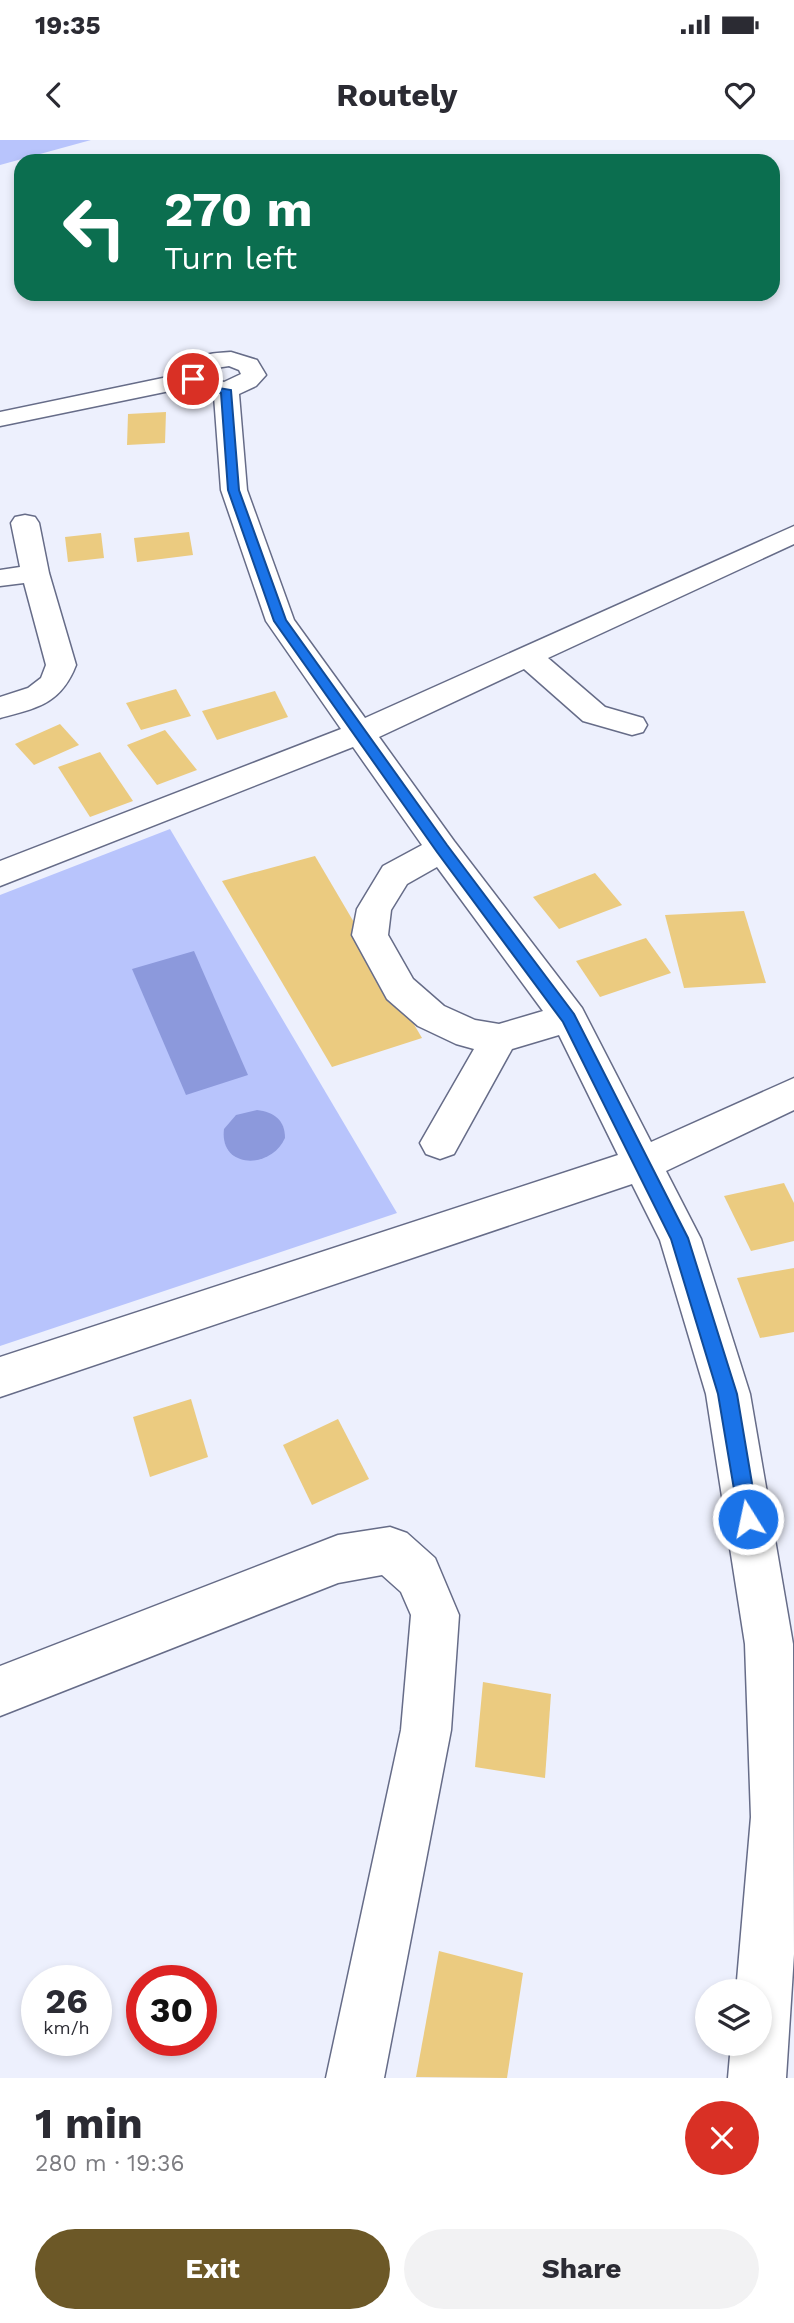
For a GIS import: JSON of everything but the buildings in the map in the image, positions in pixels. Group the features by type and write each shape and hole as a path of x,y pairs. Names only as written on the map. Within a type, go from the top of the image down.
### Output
{"street":[{"path":"0,419 209,385 234,490 280,621 442,849 569,1018 680,1238 727,1394 769,1644 776,1817 757,2078"},
{"path":"0,708 40,695 54,683 61,665 34,573 25,523"},
{"path":"0,874 360,733 794,534"},
{"path":"0,578 34,573"},
{"path":"527,656 594,715 632,725"},
{"path":"442,849 395,875 374,909 370,935 400,989 431,1016 469,1034 499,1038 569,1018"},
{"path":"440,1143 499,1038"},
{"path":"0,1377 642,1164 794,1093"},
{"path":"0,1691 338,1559 390,1550 418,1575 435,1615 426,1730 355,2078"}],"shaded area":[{"path":"0,140 91,140 40,154 14,154 14,161 0,165"},
{"path":"170,829 397,1213 0,1346 0,895"},
{"path":"194,951 248,1075 186,1095 132,969"},
{"path":"257,1110 269,1113 281,1122 285,1138 269,1156 258,1160 237,1158 229,1152 224,1129 236,1115"}],"route":[{"path":"193,379 205,388 226,390 234,490 280,621 442,849 569,1018 680,1238 727,1394 748,1519"}]}
